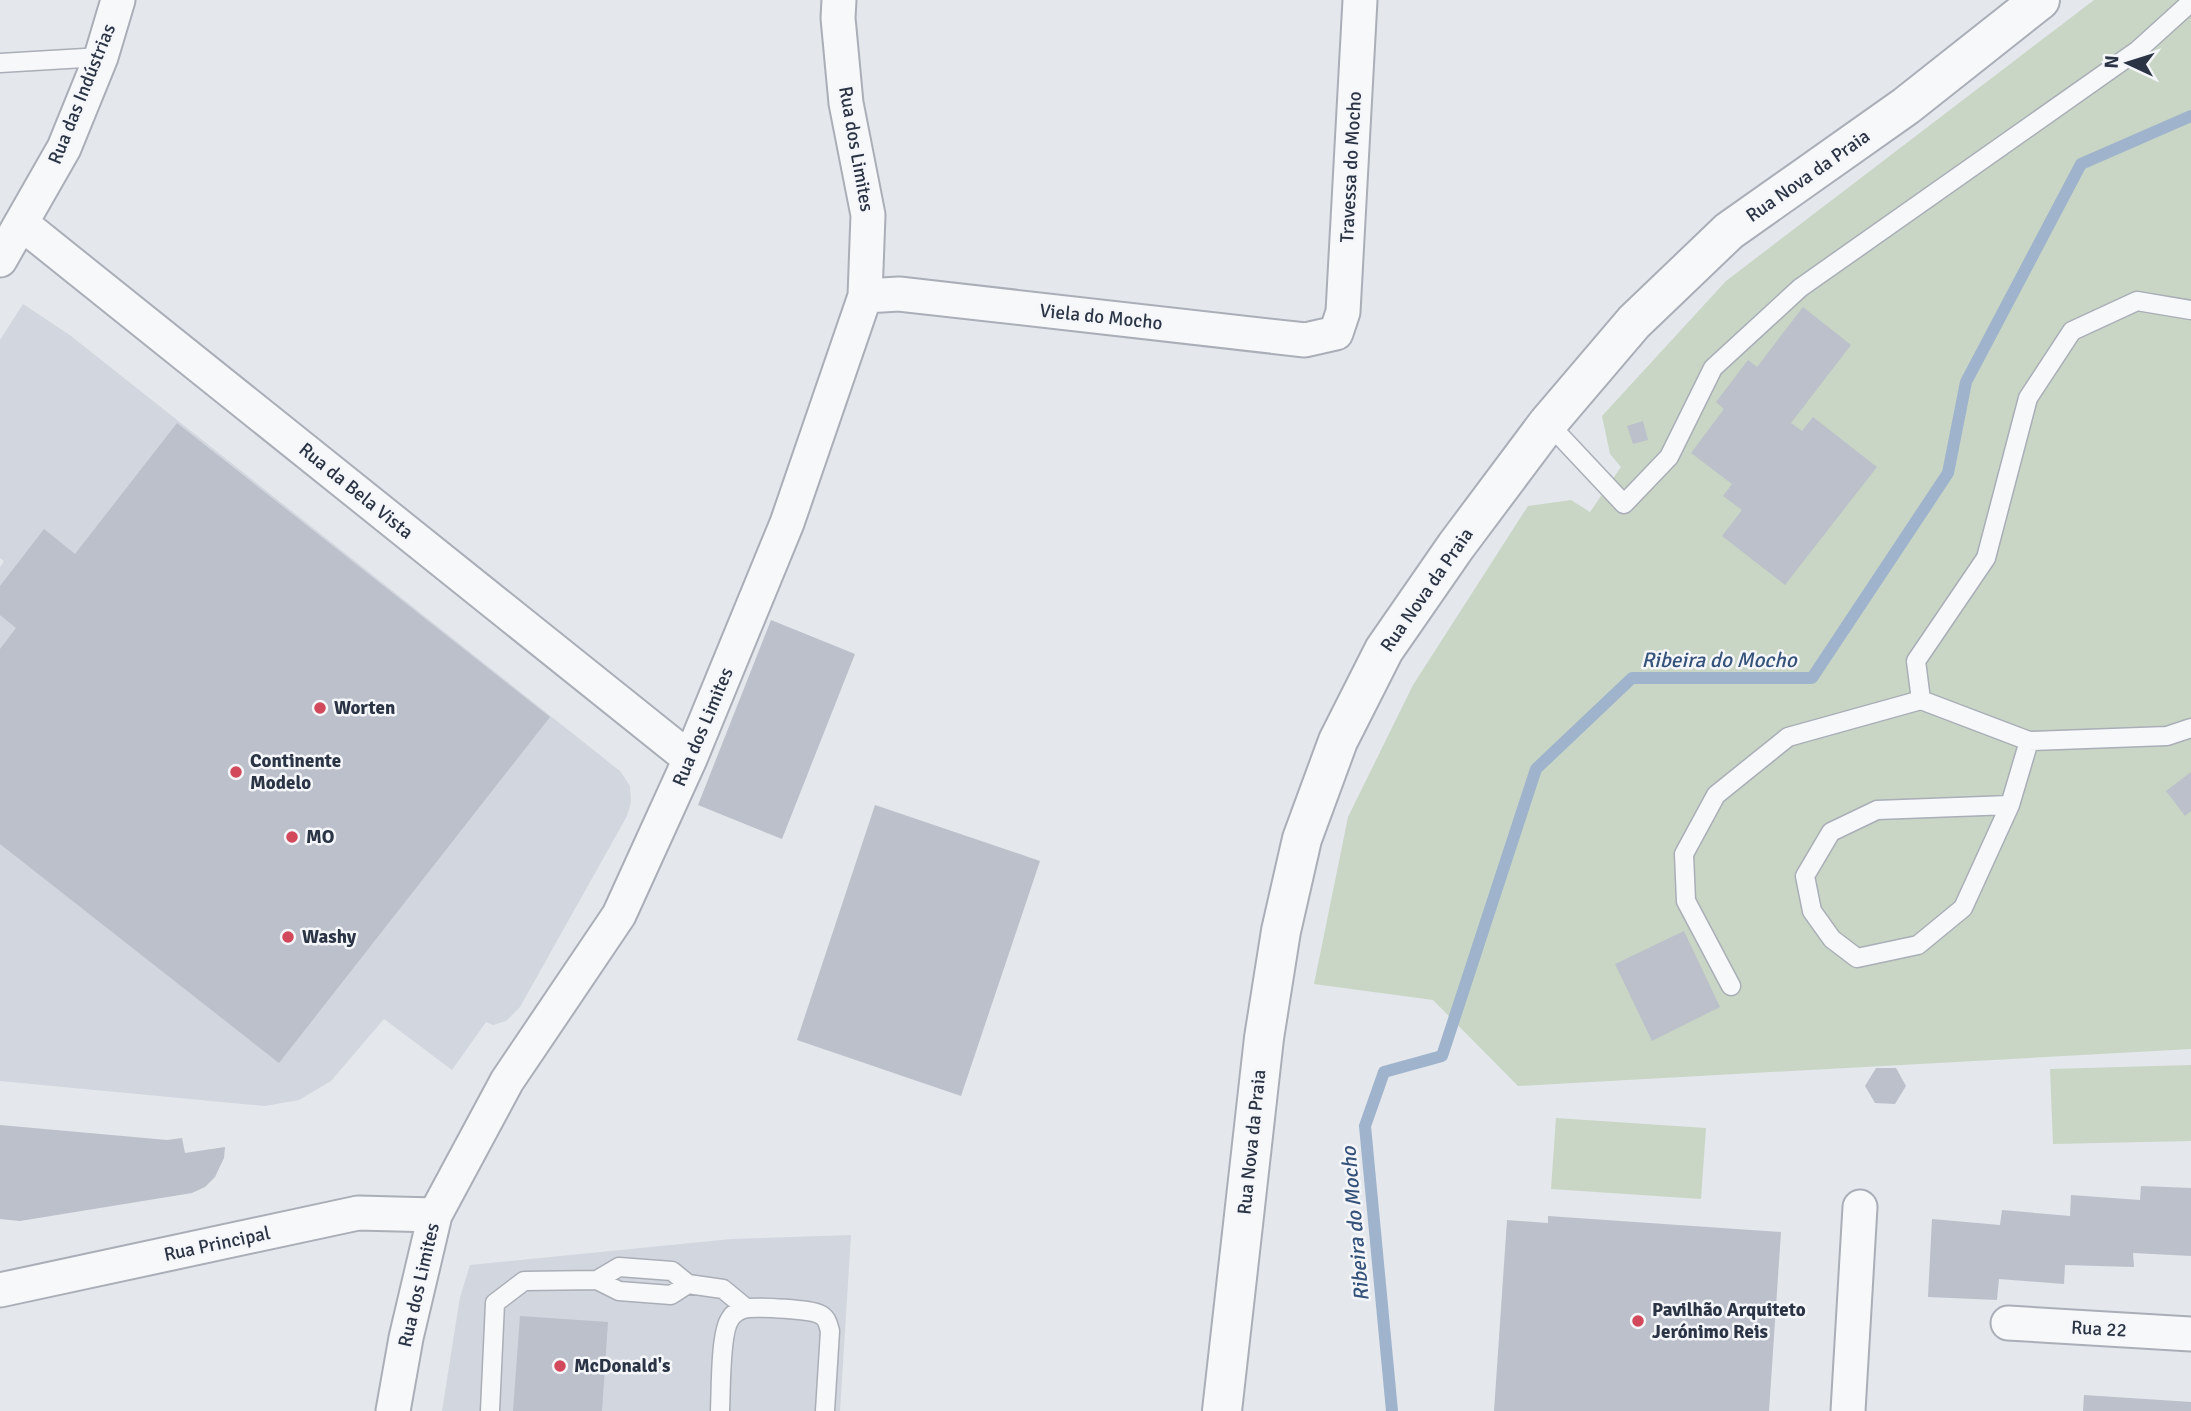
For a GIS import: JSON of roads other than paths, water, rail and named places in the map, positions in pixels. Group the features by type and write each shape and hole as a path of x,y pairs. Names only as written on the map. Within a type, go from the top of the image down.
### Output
{"street":[{"name":"Rua das Indústrias","path":"0,260 64,148 101,57 118,0"},
{"name":"Rua dos Limites","path":"393,1411 406,1338 435,1214 507,1081 619,915 690,759 787,523 865,296 868,215 846,103 838,19 839,0"},
{"name":"Travessa do Mocho","path":"1336,333 1343,312 1360,0"},
{"name":"Rua Nova da Praia","path":"1222,1411 1264,1038 1280,931 1301,839 1338,741 1384,650 1548,423 1634,322 1729,231 1906,106 2040,0"},
{"name":"Rua da Bela Vista","path":"21,223 690,759"},
{"name":"Viela do Mocho","path":"865,296 899,294 1305,340 1336,333"},
{"path":"1848,1411 1860,1207"},
{"name":"Rua Principal","path":"0,1290 358,1213 435,1214"},
{"name":"Rua 22","path":"2008,1323 2191,1334"}],"lane":[{"path":"1548,423 1625,504 1669,457 1713,368 1800,288 2138,50 2191,2"},
{"path":"0,63 101,57"},
{"path":"1921,700 1916,662 1986,558 2028,398 2072,331 2137,301 2191,310"},
{"path":"1731,986 1686,901 1684,854 1716,795 1788,737 1921,700 2029,741 2167,736 2191,728"},
{"path":"2010,805 1877,810 1831,832 1805,876 1812,911 1832,939 1857,958 1918,945 1963,908 2010,805 2029,741"},
{"path":"490,1411 495,1303 524,1281 597,1280 619,1291 671,1295 688,1284 723,1289 746,1308"},
{"path":"720,1411 727,1323 736,1312 746,1308 808,1311 821,1314 827,1320 831,1331 825,1411"}],"waterway":[{"name":"Ribeira do Mocho","path":"1392,1411 1365,1126 1384,1072 1442,1056 1536,769 1632,678 1812,678 1948,473 1966,382 2081,164 2191,116"}],"place":[{"name":"Worten","path":"320,708"},
{"name":"Continente Modelo","path":"236,772"},
{"name":"MO","path":"292,837"},
{"name":"Washy","path":"288,937"},
{"name":"Pavilhão Arquiteto Jerónimo Reis","path":"1638,1321"},
{"name":"McDonald's","path":"560,1366"}]}
